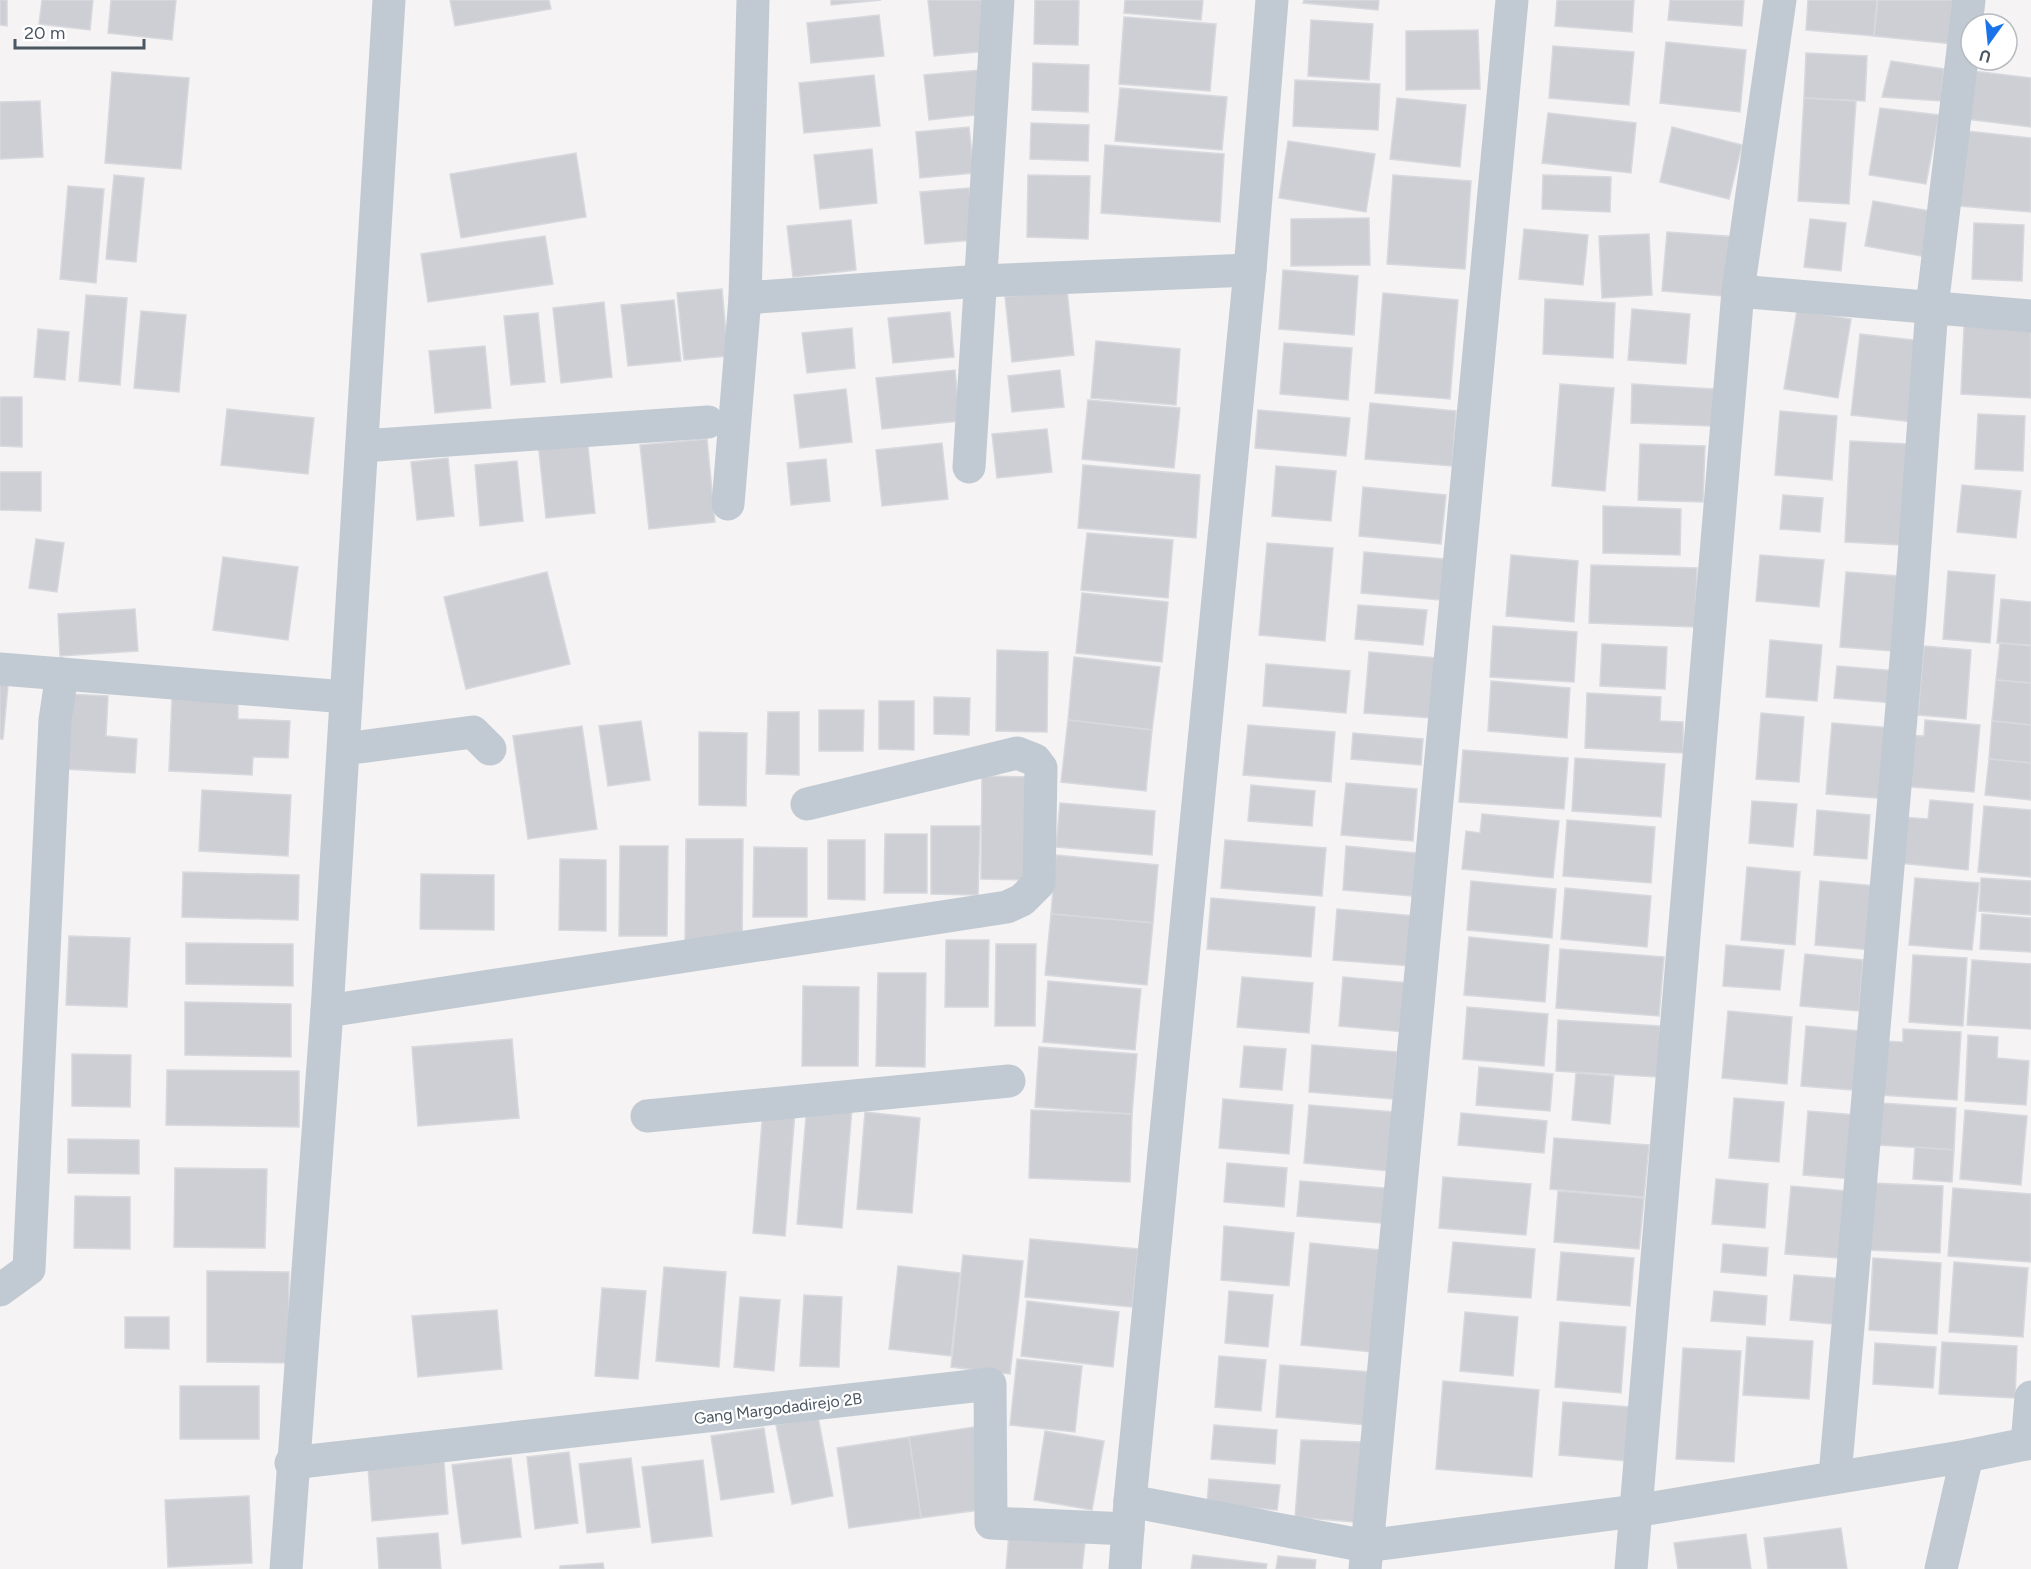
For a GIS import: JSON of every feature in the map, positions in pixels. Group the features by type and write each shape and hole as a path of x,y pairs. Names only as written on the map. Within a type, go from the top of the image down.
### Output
{"street":[{"path":"285,1569 291,1464 327,1011 389,0"},
{"path":"728,504 737,426 745,298 753,0"},
{"path":"969,467 998,0"},
{"path":"1125,1569 1251,270 1272,0"},
{"path":"1366,1558 1512,0"},
{"path":"1631,1569 1738,291 1780,0"},
{"path":"1835,1476 1910,614 1932,306 1969,0"},
{"path":"745,298 981,280 1251,270"},
{"path":"1738,291 2031,316"},
{"path":"362,446 708,422"},
{"path":"0,669 346,697"},
{"path":"0,1290 29,1269 55,720 62,674"},
{"path":"344,749 473,732 490,749"},
{"path":"327,1011 1007,907 1022,900 1039,883 1041,768 1035,760 1027,756 1017,753 807,804"},
{"path":"647,1116 1010,1081"},
{"name":"Gang Margodadirejo 2B","path":"291,1464 990,1384 991,1523 1129,1515"},
{"path":"1129,1515 1366,1558 1778,1489 1835,1476 1967,1456 2029,1443 2031,1397"},
{"path":"1941,1569 1967,1456"}],"building":[{"path":"0,0 7,0 7,26 0,25"},
{"path":"42,0 93,0 90,30 39,24"},
{"path":"111,0 176,0 172,40 108,33"},
{"path":"450,0 549,0 551,9 455,26"},
{"path":"831,0 881,0 831,5"},
{"path":"928,0 982,0 988,51 934,56"},
{"path":"1035,0 1079,0 1078,45 1034,44"},
{"path":"1125,0 1203,0 1201,20 1124,13"},
{"path":"1304,0 1379,0 1378,10 1303,3"},
{"path":"1557,0 1634,0 1632,32 1555,26"},
{"path":"1670,0 1744,0 1742,26 1668,20"},
{"path":"1808,0 1877,0 1874,36 1806,30"},
{"path":"1878,0 1958,0 1953,44 1874,36"},
{"path":"879,15 884,56 811,63 807,23"},
{"path":"1124,17 1216,24 1210,91 1119,84"},
{"path":"1311,20 1373,24 1369,80 1308,76"},
{"path":"1478,30 1480,89 1406,90 1406,31"},
{"path":"1666,42 1746,50 1740,112 1660,103"},
{"path":"1553,46 1634,52 1629,105 1549,98"},
{"path":"1806,53 1867,56 1865,101 1804,98"},
{"path":"1891,61 1944,69 1941,101 1882,97"},
{"path":"1033,63 1089,65 1088,112 1032,110"},
{"path":"980,70 984,114 929,120 924,75"},
{"path":"112,72 189,78 181,169 105,163"},
{"path":"1973,72 2031,78 2031,127 1966,119"},
{"path":"874,75 880,126 804,133 799,83"},
{"path":"1295,80 1380,84 1378,130 1293,126"},
{"path":"1120,88 1227,97 1222,150 1115,141"},
{"path":"1397,98 1466,105 1460,167 1390,159"},
{"path":"1804,98 1856,101 1849,204 1798,201"},
{"path":"40,101 43,157 0,159 0,102"},
{"path":"1880,108 1939,115 1926,184 1869,175"},
{"path":"1548,113 1636,123 1631,173 1542,163"},
{"path":"1031,123 1089,125 1088,161 1030,159"},
{"path":"969,127 974,173 920,178 916,132"},
{"path":"1672,127 1742,145 1729,199 1660,182"},
{"path":"1967,131 2031,138 2031,212 1960,206"},
{"path":"1288,141 1375,154 1366,212 1279,198"},
{"path":"1105,145 1224,154 1220,222 1101,213"},
{"path":"872,149 877,203 820,209 814,155"},
{"path":"576,153 586,217 461,238 450,174"},
{"path":"114,175 144,178 136,262 106,259"},
{"path":"1028,175 1090,176 1088,239 1027,237"},
{"path":"1393,175 1471,181 1465,269 1387,264"},
{"path":"1543,175 1611,177 1610,212 1542,209"},
{"path":"68,186 104,189 96,283 60,279"},
{"path":"969,188 974,240 925,244 920,192"},
{"path":"1873,201 1936,212 1927,257 1865,246"},
{"path":"1369,218 1370,265 1291,266 1291,219"},
{"path":"1810,219 1846,223 1841,271 1804,267"},
{"path":"851,220 856,270 793,277 787,226"},
{"path":"1974,223 2024,225 2022,281 1972,279"},
{"path":"1524,229 1588,235 1583,285 1519,279"},
{"path":"1667,232 1740,237 1735,297 1662,291"},
{"path":"1649,234 1652,295 1602,298 1599,236"},
{"path":"545,236 553,284 428,302 421,254"},
{"path":"1283,270 1358,276 1354,335 1279,329"},
{"path":"722,289 728,356 684,360 677,293"},
{"path":"1067,290 1074,355 1012,362 1005,297"},
{"path":"1383,293 1458,300 1450,399 1375,393"},
{"path":"86,295 127,298 120,385 79,381"},
{"path":"1545,299 1615,303 1613,358 1543,354"},
{"path":"674,300 681,361 628,366 621,305"},
{"path":"604,302 612,377 561,383 553,308"},
{"path":"1632,309 1690,314 1686,364 1628,360"},
{"path":"1797,310 1851,319 1838,398 1784,389"},
{"path":"141,311 186,315 179,392 134,388"},
{"path":"950,312 954,357 893,363 888,318"},
{"path":"538,313 545,382 511,385 504,316"},
{"path":"1964,326 2031,329 2031,398 1961,394"},
{"path":"852,328 855,368 807,373 802,333"},
{"path":"38,329 69,332 65,380 34,377"},
{"path":"1860,334 1922,341 1913,422 1851,415"},
{"path":"1096,341 1180,349 1176,405 1091,398"},
{"path":"1284,343 1352,348 1348,400 1280,394"},
{"path":"485,346 491,408 435,413 429,351"},
{"path":"955,370 960,421 882,429 876,378"},
{"path":"1060,370 1064,407 1012,412 1008,376"},
{"path":"1560,384 1614,388 1605,491 1552,486"},
{"path":"1632,384 1714,389 1712,426 1631,423"},
{"path":"846,389 852,442 800,448 794,395"},
{"path":"0,397 22,397 22,447 0,446"},
{"path":"1088,400 1180,408 1174,468 1082,459"},
{"path":"1370,403 1456,411 1452,466 1365,459"},
{"path":"227,409 314,418 308,474 221,465"},
{"path":"1258,410 1350,418 1346,456 1255,448"},
{"path":"1780,411 1837,416 1832,480 1775,475"},
{"path":"1978,414 2025,416 2023,471 1975,469"},
{"path":"1047,429 1052,472 997,478 992,434"},
{"path":"587,437 595,513 546,518 538,442"},
{"path":"707,439 715,522 649,529 640,445"},
{"path":"1850,441 1908,444 1902,545 1845,542"},
{"path":"942,443 948,499 882,506 876,450"},
{"path":"1640,444 1705,446 1703,502 1638,500"},
{"path":"448,458 454,516 417,520 411,462"},
{"path":"826,459 830,501 791,505 787,463"},
{"path":"517,461 523,521 480,526 475,465"},
{"path":"1083,465 1200,475 1196,538 1078,528"},
{"path":"1276,466 1336,471 1331,521 1272,516"},
{"path":"0,472 41,472 41,511 0,510"},
{"path":"1962,485 2021,491 2016,538 1957,532"},
{"path":"1363,487 1446,495 1441,544 1359,536"},
{"path":"1783,495 1823,498 1820,532 1780,529"},
{"path":"1603,506 1681,509 1680,555 1603,553"},
{"path":"1087,533 1173,540 1168,598 1081,590"},
{"path":"36,539 64,543 57,592 29,588"},
{"path":"1267,543 1333,548 1325,641 1259,635"},
{"path":"1364,552 1444,559 1440,600 1361,593"},
{"path":"1511,555 1578,561 1574,622 1506,616"},
{"path":"1760,555 1824,560 1819,607 1756,601"},
{"path":"223,557 298,567 288,640 213,630"},
{"path":"1591,565 1697,568 1695,627 1589,623"},
{"path":"1948,571 1995,575 1990,643 1943,639"},
{"path":"547,572 570,664 466,689 444,597"},
{"path":"1846,572 1899,576 1893,651 1840,647"},
{"path":"1082,593 1168,602 1162,662 1076,653"},
{"path":"2001,599 2031,602 2031,645 1997,643"},
{"path":"1358,605 1427,610 1423,645 1355,639"},
{"path":"135,609 138,651 60,656 58,614"},
{"path":"1493,626 1577,632 1574,682 1490,677"},
{"path":"1770,640 1822,645 1817,701 1766,697"},
{"path":"2000,643 2031,646 2031,683 1996,680"},
{"path":"1602,644 1667,647 1665,689 1600,686"},
{"path":"1924,646 1971,650 1966,719 1918,715"},
{"path":"997,650 1048,652 1047,732 996,731"},
{"path":"1369,652 1437,658 1432,718 1364,713"},
{"path":"1074,657 1160,667 1152,730 1068,720"},
{"path":"1266,664 1350,671 1346,713 1263,706"},
{"path":"1837,666 1897,671 1894,703 1834,698"},
{"path":"0,674 9,675 3,739 0,739"},
{"path":"1996,680 2031,683 2031,725 1992,721"},
{"path":"1491,681 1570,688 1567,738 1488,731"},
{"path":"1587,693 1661,697 1660,721 1683,722 1683,753 1585,748"},
{"path":"69,694 108,696 106,736 137,739 135,773 64,769"},
{"path":"172,697 238,700 238,719 290,721 288,758 253,757 252,775 169,771"},
{"path":"934,697 970,698 969,735 934,734"},
{"path":"879,701 914,701 914,750 879,749"},
{"path":"819,710 864,710 863,751 819,751"},
{"path":"768,712 799,712 799,775 766,774"},
{"path":"1761,713 1804,717 1799,782 1756,779"},
{"path":"1068,720 1152,730 1146,791 1061,782"},
{"path":"1925,720 1980,725 1974,792 1899,786 1903,735 1924,736"},
{"path":"641,721 650,780 608,786 599,726"},
{"path":"1992,721 2031,725 2031,763 1989,759"},
{"path":"1832,723 1893,728 1888,799 1826,794"},
{"path":"1248,725 1335,732 1331,782 1243,775"},
{"path":"582,726 597,829 528,839 513,736"},
{"path":"699,732 747,733 746,806 699,805"},
{"path":"1353,733 1423,739 1421,765 1351,759"},
{"path":"1463,750 1568,758 1564,809 1459,802"},
{"path":"1575,758 1665,764 1661,817 1572,811"},
{"path":"1989,759 2031,763 2031,800 1985,795"},
{"path":"982,776 1032,777 1031,880 981,879"},
{"path":"1346,783 1417,789 1413,841 1341,835"},
{"path":"1251,785 1315,791 1312,826 1248,821"},
{"path":"202,790 291,795 288,856 199,851"},
{"path":"1930,800 1973,804 1968,870 1899,863 1902,817 1928,819"},
{"path":"1752,801 1797,804 1793,847 1749,843"},
{"path":"1060,803 1155,811 1152,855 1056,847"},
{"path":"1984,806 2031,810 2031,877 1978,872"},
{"path":"1817,810 1870,815 1867,859 1814,855"},
{"path":"1482,814 1559,821 1553,878 1462,869 1466,831 1480,833"},
{"path":"1567,820 1655,827 1651,883 1563,876"},
{"path":"931,826 980,826 978,895 931,894"},
{"path":"885,834 927,834 927,893 884,893"},
{"path":"686,839 743,839 742,943 685,942"},
{"path":"828,840 865,840 865,900 828,899"},
{"path":"1225,840 1326,848 1322,896 1221,888"},
{"path":"620,846 668,846 667,936 619,936"},
{"path":"1346,846 1416,853 1412,896 1343,890"},
{"path":"754,847 807,848 807,917 753,917"},
{"path":"1056,855 1158,865 1153,923 1051,914"},
{"path":"560,859 606,860 606,931 559,930"},
{"path":"1747,867 1800,872 1795,945 1741,940"},
{"path":"183,872 299,875 298,920 182,917"},
{"path":"421,874 494,875 494,930 420,929"},
{"path":"1915,878 1979,883 1972,950 1909,945"},
{"path":"1981,878 2031,881 2031,915 1979,911"},
{"path":"1471,881 1556,889 1552,938 1467,930"},
{"path":"1820,881 1877,886 1872,950 1815,945"},
{"path":"1565,888 1651,896 1647,947 1561,939"},
{"path":"1211,898 1315,907 1311,957 1207,949"},
{"path":"1337,909 1415,916 1411,966 1333,960"},
{"path":"1051,914 1153,923 1147,985 1045,975"},
{"path":"1982,914 2031,918 2031,952 1980,949"},
{"path":"69,936 130,938 127,1007 66,1005"},
{"path":"1469,937 1549,945 1545,1002 1464,995"},
{"path":"946,940 989,940 988,1007 945,1007"},
{"path":"186,943 293,944 293,986 186,984"},
{"path":"996,944 1036,944 1035,1026 995,1026"},
{"path":"1726,945 1784,950 1780,990 1723,986"},
{"path":"1560,949 1664,957 1659,1016 1556,1008"},
{"path":"1805,954 1863,960 1859,1011 1800,1006"},
{"path":"1913,955 1967,958 1963,1026 1909,1022"},
{"path":"1972,960 2031,964 2031,1029 1967,1025"},
{"path":"878,973 926,973 925,1067 876,1066"},
{"path":"1242,977 1313,983 1309,1033 1237,1027"},
{"path":"1343,977 1409,983 1405,1032 1339,1026"},
{"path":"1048,981 1141,989 1135,1050 1043,1042"},
{"path":"803,986 859,987 858,1066 802,1066"},
{"path":"185,1002 291,1004 291,1057 185,1055"},
{"path":"1467,1007 1548,1014 1544,1066 1463,1059"},
{"path":"1728,1011 1792,1017 1787,1084 1722,1078"},
{"path":"1558,1020 1660,1026 1658,1077 1556,1071"},
{"path":"1806,1026 1870,1032 1865,1091 1801,1086"},
{"path":"1903,1029 1961,1032 1957,1100 1880,1095 1883,1041 1903,1042"},
{"path":"1968,1035 1998,1037 1997,1058 2029,1061 2026,1105 1965,1101"},
{"path":"512,1039 519,1118 418,1126 412,1047"},
{"path":"1312,1045 1397,1052 1393,1099 1309,1092"},
{"path":"1244,1046 1286,1049 1282,1090 1240,1087"},
{"path":"1039,1047 1137,1054 1132,1114 1035,1107"},
{"path":"72,1054 131,1055 130,1107 72,1106"},
{"path":"1479,1067 1553,1074 1550,1111 1476,1105"},
{"path":"167,1070 299,1071 299,1127 166,1125"},
{"path":"1576,1073 1614,1076 1610,1124 1572,1120"},
{"path":"1734,1098 1784,1102 1779,1162 1729,1158"},
{"path":"1223,1099 1293,1105 1289,1154 1219,1148"},
{"path":"1881,1103 1956,1108 1954,1150 1879,1145"},
{"path":"807,1104 852,1108 842,1228 797,1224"},
{"path":"1309,1105 1394,1112 1389,1171 1304,1163"},
{"path":"763,1110 795,1112 785,1236 753,1233"},
{"path":"1031,1110 1132,1114 1130,1182 1029,1178"},
{"path":"1965,1110 2027,1116 2021,1185 1960,1179"},
{"path":"1808,1111 1857,1115 1852,1179 1803,1175"},
{"path":"865,1112 920,1118 912,1213 857,1209"},
{"path":"1461,1113 1547,1121 1544,1153 1458,1145"},
{"path":"1554,1138 1649,1145 1644,1197 1550,1189"},
{"path":"68,1139 139,1140 139,1174 68,1173"},
{"path":"1915,1147 1954,1150 1952,1182 1913,1179"},
{"path":"1227,1163 1287,1168 1284,1207 1224,1202"},
{"path":"175,1168 267,1169 265,1248 174,1247"},
{"path":"1443,1177 1531,1184 1526,1235 1439,1228"},
{"path":"1716,1179 1768,1184 1765,1228 1712,1224"},
{"path":"1300,1181 1395,1189 1392,1224 1297,1216"},
{"path":"1869,1183 1943,1186 1940,1253 1866,1250"},
{"path":"1791,1186 1857,1192 1852,1259 1785,1254"},
{"path":"1953,1188 2031,1194 2031,1262 1948,1256"},
{"path":"1558,1191 1644,1198 1639,1249 1554,1242"},
{"path":"75,1196 130,1197 130,1249 74,1248"},
{"path":"1224,1226 1294,1233 1289,1286 1221,1280"},
{"path":"1030,1239 1138,1249 1132,1307 1025,1297"},
{"path":"1453,1242 1535,1249 1531,1298 1448,1292"},
{"path":"1310,1243 1380,1250 1372,1352 1301,1345"},
{"path":"1723,1244 1768,1248 1766,1276 1721,1272"},
{"path":"1561,1252 1634,1258 1630,1306 1557,1300"},
{"path":"963,1255 1023,1261 1010,1374 951,1367"},
{"path":"1873,1258 1941,1263 1937,1334 1869,1330"},
{"path":"1954,1262 2028,1268 2023,1337 1949,1332"},
{"path":"898,1266 960,1273 951,1356 889,1349"},
{"path":"664,1267 726,1272 719,1367 656,1361"},
{"path":"207,1271 289,1272 288,1363 207,1362"},
{"path":"1794,1275 1847,1279 1843,1325 1790,1320"},
{"path":"602,1288 646,1291 638,1379 595,1376"},
{"path":"1229,1291 1273,1295 1268,1347 1225,1343"},
{"path":"1714,1291 1767,1296 1765,1325 1711,1321"},
{"path":"804,1295 842,1297 839,1367 800,1366"},
{"path":"740,1297 780,1300 774,1371 734,1367"},
{"path":"1027,1301 1119,1312 1113,1367 1021,1356"},
{"path":"497,1310 502,1369 418,1377 412,1316"},
{"path":"1465,1312 1518,1317 1513,1376 1460,1371"},
{"path":"125,1317 169,1317 169,1349 125,1348"},
{"path":"1560,1322 1626,1327 1621,1393 1555,1387"},
{"path":"1747,1337 1813,1341 1809,1399 1743,1395"},
{"path":"1942,1342 2017,1346 2015,1398 1939,1394"},
{"path":"1875,1343 1936,1347 1933,1388 1873,1384"},
{"path":"1683,1348 1741,1351 1734,1462 1676,1459"},
{"path":"1219,1356 1266,1360 1261,1411 1215,1407"},
{"path":"1017,1359 1082,1366 1075,1432 1010,1425"},
{"path":"1280,1365 1371,1372 1367,1425 1276,1417"},
{"path":"1443,1381 1539,1390 1532,1477 1436,1469"},
{"path":"180,1386 259,1386 259,1439 180,1439"},
{"path":"1563,1402 1631,1407 1627,1461 1559,1455"},
{"path":"818,1417 833,1496 792,1504 776,1425"},
{"path":"1214,1425 1277,1430 1275,1464 1211,1459"},
{"path":"974,1427 987,1509 921,1518 909,1437"},
{"path":"764,1428 774,1492 721,1500 711,1436"},
{"path":"1045,1431 1104,1441 1092,1510 1034,1500"},
{"path":"909,1437 921,1518 849,1528 837,1448"},
{"path":"1301,1440 1362,1442 1354,1522 1295,1517"},
{"path":"569,1452 578,1523 535,1529 527,1457"},
{"path":"511,1458 521,1537 462,1544 452,1465"},
{"path":"631,1458 640,1527 587,1533 579,1464"},
{"path":"703,1460 712,1536 652,1543 642,1467"},
{"path":"444,1462 448,1514 372,1521 368,1467"},
{"path":"1209,1479 1280,1485 1277,1510 1207,1504"},
{"path":"249,1496 252,1563 168,1567 165,1500"},
{"path":"1841,1528 1847,1569 1768,1569 1764,1538"},
{"path":"438,1533 441,1569 379,1569 377,1538"},
{"path":"1009,1534 1085,1543 1082,1569 1006,1569"},
{"path":"1746,1534 1751,1569 1678,1569 1674,1543"},
{"path":"1193,1555 1267,1564 1266,1569 1191,1569"},
{"path":"1278,1556 1316,1560 1315,1569 1276,1569"},
{"path":"603,1563 604,1569 560,1569 560,1566"}]}
